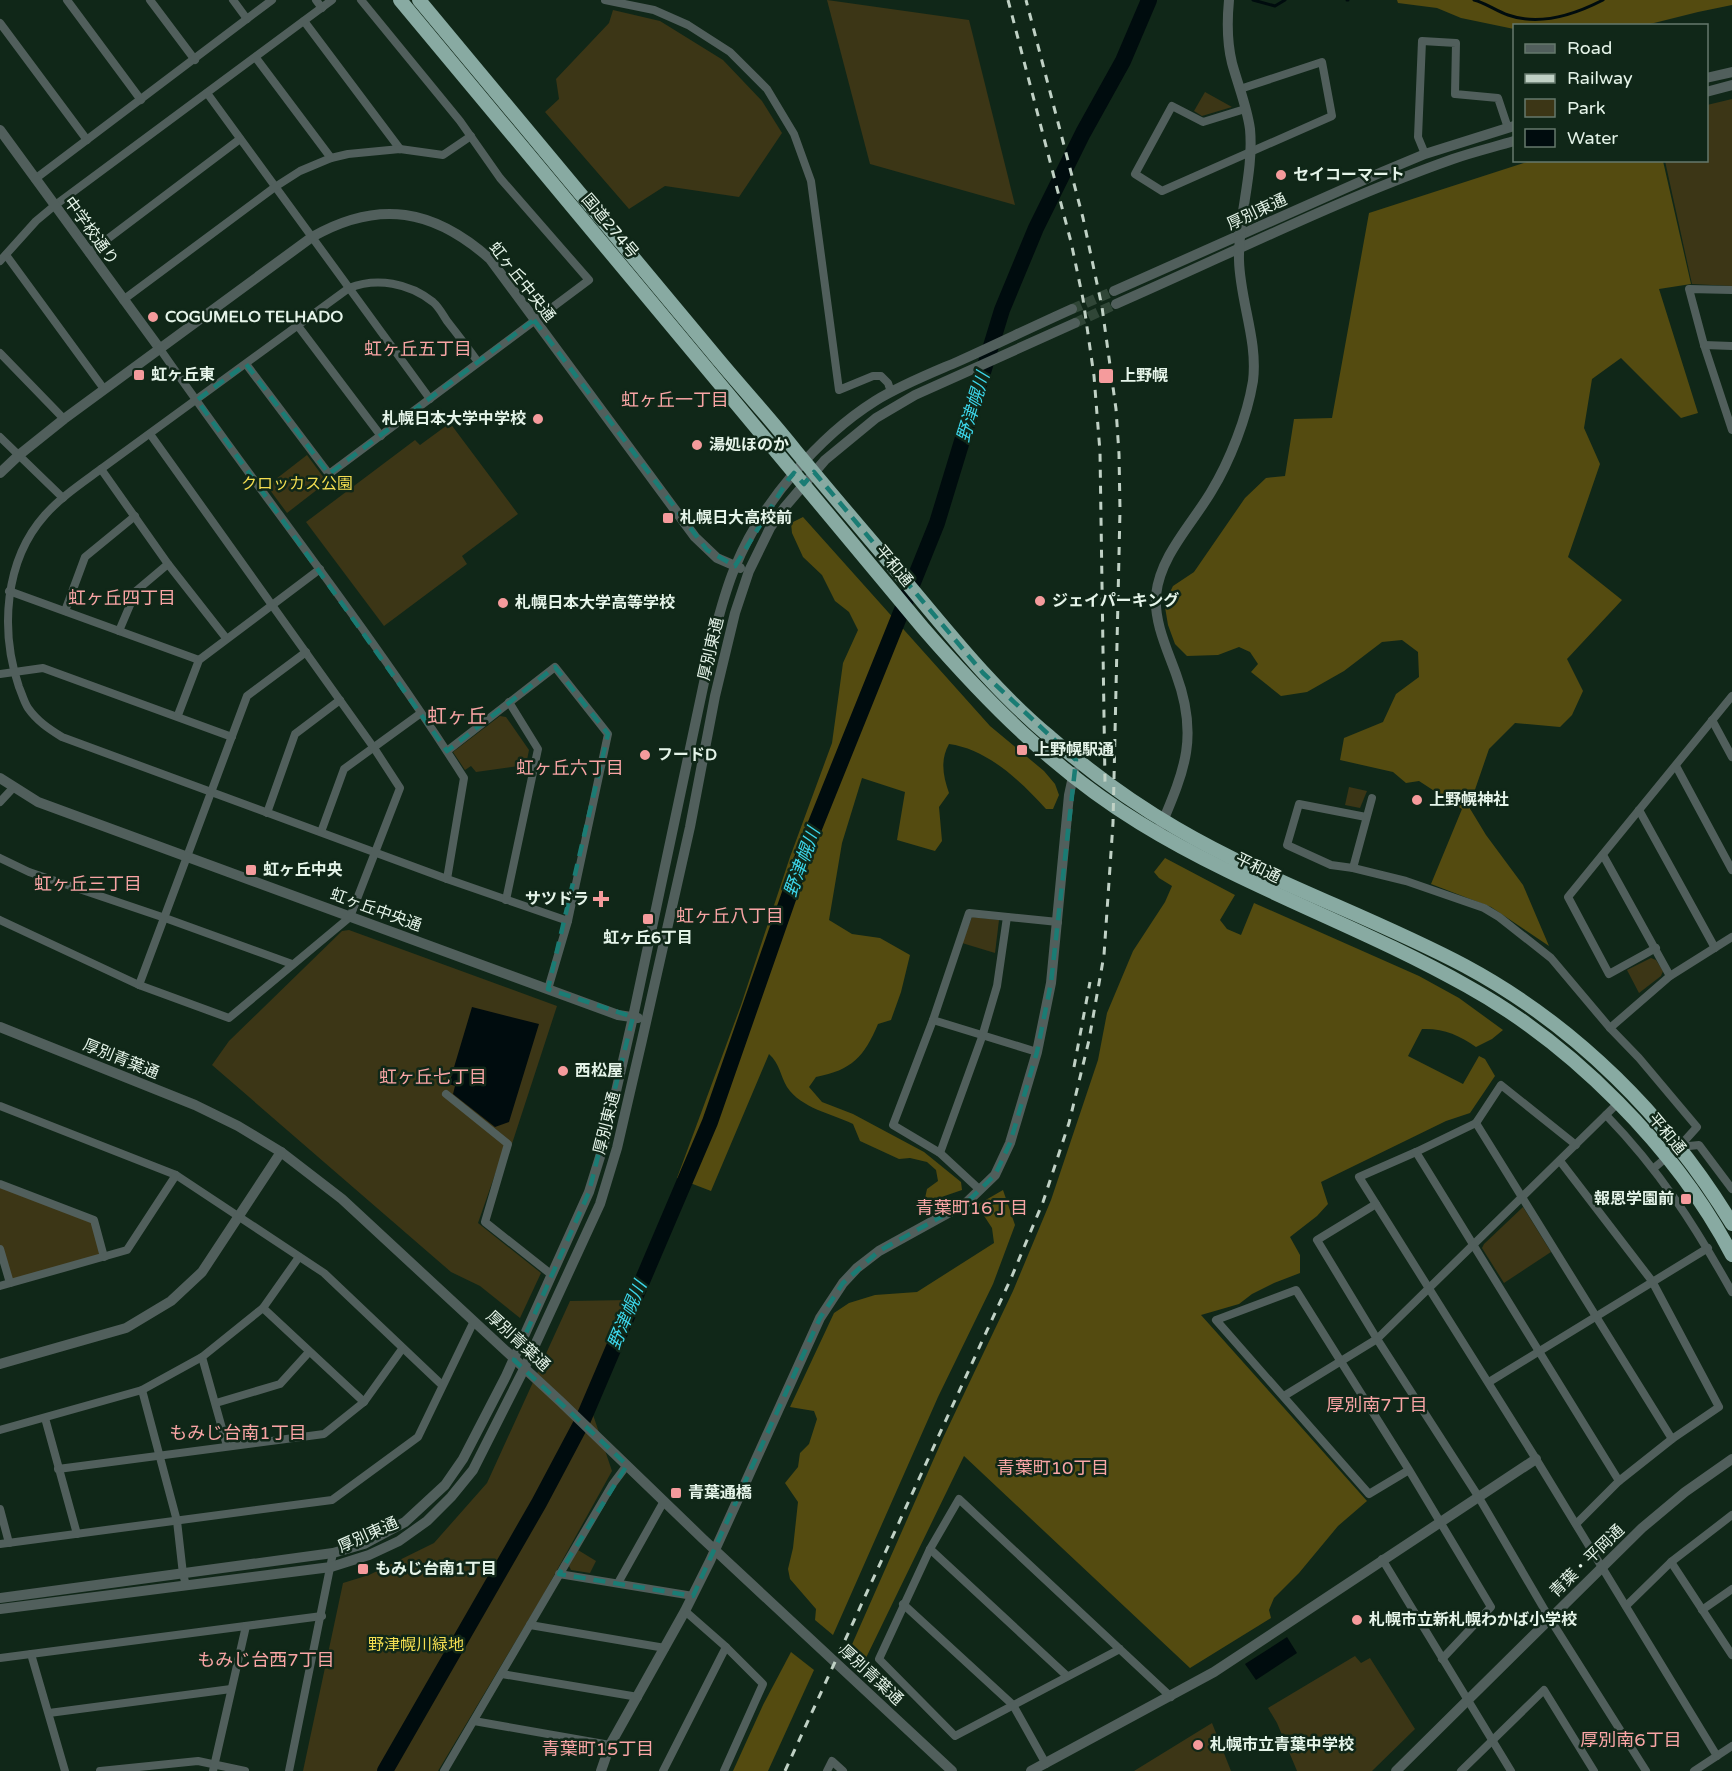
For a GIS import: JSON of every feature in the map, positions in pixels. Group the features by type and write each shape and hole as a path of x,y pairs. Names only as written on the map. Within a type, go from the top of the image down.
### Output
{"highway":[{"name":"国道274号","path":"400,0 799,479"},
{"name":"国道274号","path":"420,0 809,467"},
{"name":"平和通","path":"809,467 999,690 1076,760 1163,820 1253,868 1469,968 1547,1019 1599,1062 1639,1101 1679,1148 1732,1224"},
{"name":"平和通","path":"799,479 923,628 997,711 1034,745 1107,803 1158,834 1230,873 1424,963 1515,1015 1565,1053 1618,1103 1666,1158 1695,1196 1732,1255"}],"street":[{"path":"67,0 141,100"},
{"path":"150,0 195,60"},
{"path":"233,0 247,19"},
{"path":"35,179 272,0"},
{"path":"316,0 322,8"},
{"path":"104,389 3,258 36,221 54,206 332,0"},
{"path":"246,364 329,474 589,280 515,196 460,121 362,0"},
{"path":"605,0 654,10 688,25 730,52 767,89 794,134 811,181 839,390 873,376 881,376 888,383 891,392"},
{"path":"1158,834 1184,767 1188,728 1180,684 1159,625 1156,607 1157,590 1161,573 1169,557 1225,466 1249,397 1253,374 1254,356 1242,291 1239,249 1251,152 1250,127 1232,61 1228,32 1229,0"},
{"path":"304,21 400,149"},
{"path":"0,23 87,140"},
{"path":"1425,154 1418,137 1422,41 1456,43 1455,94 1498,98 1511,127"},
{"path":"256,58 331,158"},
{"path":"1240,89 1322,62 1332,116 1162,191 1135,174 1172,106 1203,122 1245,108"},
{"path":"1708,78 1732,72"},
{"path":"1708,92 1732,85"},
{"path":"207,93 430,399"},
{"name":"厚別東通","path":"1114,291 1425,154 1511,127"},
{"name":"中学校通り","path":"1,133 160,349"},
{"path":"123,300 300,171 331,158 348,154 400,149 443,156 471,136"},
{"path":"89,253 240,140"},
{"name":"厚別東通","path":"1116,304 1279,230 1454,159 1513,142"},
{"name":"虹ヶ丘中央通","path":"0,473 64,419 312,237 354,217 395,214 426,219 444,226 470,241 490,259 695,537 717,558 749,571"},
{"path":"478,362 434,303 419,293 401,285 380,282 364,282 349,288 101,469 63,498 44,516 16,562 9,591 7,635 13,672 27,707 43,725 62,737 447,879 568,921"},
{"path":"1732,291 1689,289 1704,345 1732,430"},
{"name":"厚別東通","path":"0,1598 333,1553 364,1544 396,1528 426,1505 445,1485 463,1459 514,1360 589,1192 604,1144 633,1017 716,626 735,566 756,526 809,467 816,448 849,420 891,392 1072,309"},
{"name":"厚別東通","path":"809,467 829,456 876,418 915,395 1074,323"},
{"path":"298,326 381,436"},
{"path":"1704,345 1732,346"},
{"path":"160,349 320,569 464,778 447,879"},
{"path":"0,353 64,419"},
{"path":"0,921 140,985 229,1018 350,916 400,788 306,651 150,434"},
{"path":"0,437 63,498"},
{"path":"101,469 168,564 226,639"},
{"name":"厚別東通","path":"0,1609 331,1567 369,1555 399,1541 427,1521 473,1470 524,1369 600,1204 617,1148 690,827 735,613 749,571 799,479"},
{"path":"65,611 86,557 135,516"},
{"path":"119,631 136,591 168,564"},
{"path":"178,716 199,660 320,569"},
{"path":"9,591 199,660"},
{"path":"140,985 247,696 306,651"},
{"path":"447,751 555,667 608,734 568,921 548,989"},
{"path":"0,674 43,668 232,737"},
{"path":"702,693 716,696"},
{"path":"1656,948 1609,974 1568,897 1732,696"},
{"path":"267,813 295,734 340,700"},
{"path":"507,900 538,749 509,702"},
{"path":"321,832 344,769 421,713"},
{"path":"1712,720 1732,757"},
{"path":"601,1771 610,1745 693,1596 820,1318 843,1283 879,1251 966,1203 995,1175 1010,1143 1036,1052 1051,984 1068,802 1076,760"},
{"path":"1676,766 1732,870"},
{"name":"虹ヶ丘中央通","path":"0,778 38,802 618,1015 646,1019"},
{"path":"0,802 13,788"},
{"path":"1353,868 1372,798"},
{"path":"1366,817 1299,804 1287,844 1331,866 1353,868 1406,881 1484,908 1551,958 1697,1127 1679,1148 1654,1168"},
{"path":"1640,810 1715,948"},
{"path":"1603,855 1670,976"},
{"path":"0,858 29,872 292,964"},
{"path":"980,1190 940,1154 893,1125 933,1020 969,913 1058,922"},
{"path":"940,1154 982,1037 997,986 1007,917"},
{"path":"1610,1028 1670,976 1732,937"},
{"path":"933,1020 1036,1052"},
{"name":"厚別青葉通","path":"0,1027 195,1105 238,1126 281,1152 342,1199 952,1771"},
{"path":"1576,1145 1501,1085 1476,1123 1359,1177 1489,1382 1717,1756"},
{"path":"446,1094 508,1144 485,1222 552,1275"},
{"path":"1284,1396 1377,1340 1618,1103"},
{"path":"0,1106 176,1175 324,1273 442,1385"},
{"path":"1606,1115 1654,1168 1684,1210 1732,1292"},
{"path":"1476,1123 1672,1439"},
{"path":"1679,1148 1699,1145 1732,1190"},
{"path":"0,1364 126,1328 171,1301 202,1272 281,1152"},
{"path":"1416,1152 1620,1481"},
{"path":"1560,1161 1652,1281 1719,1407 1672,1439 1620,1481 1576,1524"},
{"path":"0,1286 127,1250 176,1175"},
{"path":"0,1184 94,1220 104,1257"},
{"path":"1376,1204 1317,1240 1377,1340 1478,1496 1550,1618 1646,1771"},
{"path":"1489,1382 1708,1248"},
{"path":"0,1249 9,1283"},
{"path":"0,1430 142,1390 202,1357 263,1308 299,1257"},
{"path":"1409,1470 1369,1494 1216,1320 1296,1290 1409,1470 1491,1607 1442,1659"},
{"path":"263,1308 364,1402"},
{"path":"0,1509 5,1544 332,1500 417,1437 474,1321"},
{"path":"58,1469 324,1434 364,1402 402,1349"},
{"path":"216,1403 280,1384 309,1352"},
{"path":"202,1357 227,1446"},
{"path":"142,1390 177,1521 186,1585"},
{"path":"45,1418 77,1534"},
{"path":"1031,1771 1214,1672 1536,1459"},
{"name":"青葉・平岡通","path":"1396,1771 1602,1567 1684,1492 1732,1459"},
{"path":"446,1771 559,1574 612,1485 627,1465"},
{"path":"1120,1649 956,1736 879,1659 930,1549 959,1499 1172,1696"},
{"path":"618,1583 664,1501"},
{"path":"1626,1606 1671,1562 1732,1515"},
{"path":"930,1549 1067,1676"},
{"path":"289,1771 333,1553"},
{"path":"1382,1559 1511,1771"},
{"path":"1671,1562 1732,1655"},
{"path":"559,1574 693,1596"},
{"path":"1702,1610 1732,1588"},
{"path":"903,1604 1013,1704 1046,1764"},
{"path":"685,1611 763,1684 724,1771"},
{"path":"0,1658 322,1616"},
{"path":"530,1625 665,1648"},
{"path":"214,1767 246,1626"},
{"path":"663,1771 726,1647"},
{"path":"31,1654 65,1771"},
{"path":"502,1674 638,1697"},
{"path":"49,1713 231,1689"},
{"path":"1461,1771 1544,1690 1594,1771"},
{"path":"474,1721 610,1745"},
{"path":"1694,1771 1732,1746"},
{"path":"100,1771 198,1761 214,1767 245,1771"},
{"path":"827,1771 832,1761 843,1771"}],"highlighted area":[{"path":"534,320 707,550 735,566 788,480 794,473 804,484 814,472 983,673 1076,760 1051,983 1037,1052 1010,1143 995,1175 966,1203 879,1251 843,1283 820,1318 693,1596 559,1574 627,1465 514,1360 589,1192 633,1017 548,989 608,734 555,667 447,751 197,400 246,364 329,474"}],"green space":[{"path":"827,0 969,20 1015,205 870,164"},
{"path":"613,10 660,21 723,60 762,101 782,133 739,197 665,186 629,209 545,112 559,99 556,79 609,23"},
{"path":"1205,92 1232,107 1202,116 1194,111"},
{"path":"1732,99 1732,286 1692,284 1665,162 1708,162 1708,105"},
{"path":"450,423 518,514 462,556 467,564 384,626 306,522 415,440 420,445"},
{"name":"クロッカス公園","path":"307,455 327,482 287,513 267,486"},
{"path":"500,716 506,717 529,750 526,765 476,772 471,766 465,770 453,752"},
{"path":"1349,787 1367,791 1360,808 1345,805"},
{"path":"972,917 999,920 995,953 962,943"},
{"path":"349,930 557,1006 506,1162 500,1160 478,1223 541,1273 520,1318 480,1286 451,1272 212,1065 229,1041 342,931"},
{"path":"1651,958 1656,960 1663,971 1661,976 1639,993 1627,970"},
{"path":"0,1184 94,1220 104,1257 10,1283 0,1249"},
{"path":"1523,1207 1551,1252 1504,1283 1482,1248"},
{"name":"野津幌川緑地","path":"629,1300 586,1394 612,1471 542,1597 438,1771 303,1771 343,1583 369,1575 434,1543 487,1483 570,1301"},
{"path":"578,1550 596,1561 590,1573 571,1570 569,1566"},
{"path":"1355,1656 1361,1663 1370,1658 1415,1729 1372,1771 1297,1771 1277,1723 1268,1708"},
{"name":"札幌市立青葉中学校","path":"1212,1723 1231,1771 1134,1771"}],"shaded area":[{"path":"1397,0 1732,0 1732,5 1650,24 1513,24 1513,29 1461,18 1437,8 1398,3"},
{"path":"1527,162 1663,162 1691,284 1659,289 1698,413 1681,418 1621,358 1592,379 1584,428 1600,464 1568,557 1622,600 1567,659 1583,691 1572,715 1560,727 1515,723 1489,749 1469,807 1486,835 1523,885 1549,946 1491,907 1431,884 1462,809 1419,781 1406,783 1393,772 1340,760 1344,738 1383,722 1396,694 1419,677 1418,652 1402,640 1382,642 1344,671 1307,692 1281,696 1251,672 1258,664 1250,652 1239,647 1218,655 1187,656 1175,644 1168,625 1165,607 1173,586 1194,572 1245,498 1266,478 1285,476 1294,419 1332,418 1369,213"},
{"path":"803,517 990,726 1044,771 1055,784 1059,795 1053,809 1046,809 1014,777 990,759 977,752 949,744 944,756 943,768 949,793 939,807 942,841 935,851 897,840 905,792 862,778 842,843 829,920 852,934 880,938 910,955 891,1020 878,1024 862,1053 848,1066 816,1077 809,1087 822,1102 853,1114 924,1152 961,1182 962,1190 924,1203 927,1189 938,1181 936,1170 927,1162 910,1158 899,1159 860,1141 853,1124 801,1101 787,1087 778,1066 769,1054 711,1191 677,1178 741,1005 790,857 832,743 843,663 858,630 849,612 835,601 822,575 803,557 792,533 791,523"},
{"path":"1165,858 1235,895 1220,920 1227,929 1241,935 1254,903 1419,976 1459,998 1503,1030 1476,1047 1450,1033 1422,1029 1408,1056 1463,1084 1479,1056 1485,1059 1495,1076 1470,1113 1446,1121 1321,1182 1328,1204 1317,1216 1290,1237 1300,1255 1300,1273 1252,1294 1239,1304 1201,1315 1367,1501 1338,1526 1299,1573 1274,1598 1269,1610 1271,1618 1190,1668 964,1456 864,1662 850,1649 943,1438 1013,1291 1051,1200 1098,1060 1107,1013 1133,951 1165,902 1172,886 1154,872"},
{"path":"1003,1190 1015,1225 993,1284 938,1397 833,1635 815,1620 816,1609 790,1579 788,1569 793,1548 798,1502 785,1483 798,1467 800,1453 809,1444 817,1419 814,1411 790,1407 834,1313 849,1303 875,1295 917,1292 994,1243 992,1228 977,1205"},
{"path":"791,1652 814,1670 768,1771 733,1771 763,1705"}],"water":[{"path":"472,1007 539,1024 509,1122 495,1127 453,1094 455,1086 449,1084"},
{"path":"1287,1637 1297,1653 1256,1680 1245,1664"}],"waterway":[{"name":"野津幌川","path":"385,1771 539,1503 582,1422 710,1122 804,853 937,523 1002,310 1036,228 1083,133 1123,61 1149,0"},
{"path":"1253,0 1275,6 1285,0"},
{"path":"1474,0 1508,15 1532,19 1568,14 1603,0"}],"tunnel":[{"path":"1072,309 1114,291"},
{"path":"1075,323 1116,304"}],"railway":[{"path":"1008,0 1071,242 1083,299 1094,376 1100,452 1105,782"},
{"path":"785,1771 1012,1276 1043,1202 1069,1123 1089,1040 1104,955 1113,823 1120,510 1116,409 1102,307 1083,218 1026,0"},
{"path":"1074,1067 1090,982"}],"place":[{"name":"セイコーマート","path":"1281,175"},
{"name":"COGUMELO TELHADO","path":"153,317"},
{"name":"虹ヶ丘東","path":"139,375"},
{"name":"上野幌","path":"1106,376"},
{"name":"札幌日本大学中学校","path":"538,419"},
{"name":"湯処ほのか","path":"697,445"},
{"name":"札幌日大高校前","path":"668,518"},
{"name":"ジェイパーキング","path":"1040,601"},
{"name":"札幌日本大学高等学校","path":"503,603"},
{"name":"上野幌駅通","path":"1022,750"},
{"name":"フードD","path":"645,755"},
{"name":"上野幌神社","path":"1417,800"},
{"name":"虹ヶ丘中央","path":"251,870"},
{"name":"サツドラ","path":"601,899"},
{"name":"虹ヶ丘6丁目","path":"648,919"},
{"name":"西松屋","path":"563,1071"},
{"name":"報恩学園前","path":"1686,1199"},
{"name":"青葉通橋","path":"676,1493"},
{"name":"もみじ台南1丁目","path":"363,1569"},
{"name":"札幌市立新札幌わかば小学校","path":"1357,1620"},
{"name":"札幌市立青葉中学校","path":"1198,1745"}],"district":[{"name":"虹ヶ丘五丁目","path":"418,349"},
{"name":"虹ヶ丘一丁目","path":"675,400"},
{"name":"虹ヶ丘四丁目","path":"122,598"},
{"name":"虹ヶ丘","path":"457,717"},
{"name":"虹ヶ丘六丁目","path":"570,768"},
{"name":"虹ヶ丘三丁目","path":"88,884"},
{"name":"虹ヶ丘八丁目","path":"730,916"},
{"name":"虹ヶ丘七丁目","path":"433,1077"},
{"name":"青葉町16丁目","path":"972,1208"},
{"name":"厚別南7丁目","path":"1377,1405"},
{"name":"もみじ台南1丁目","path":"238,1433"},
{"name":"青葉町10丁目","path":"1053,1468"},
{"name":"もみじ台西7丁目","path":"266,1660"},
{"name":"厚別南6丁目","path":"1631,1740"},
{"name":"青葉町15丁目","path":"598,1749"}]}
